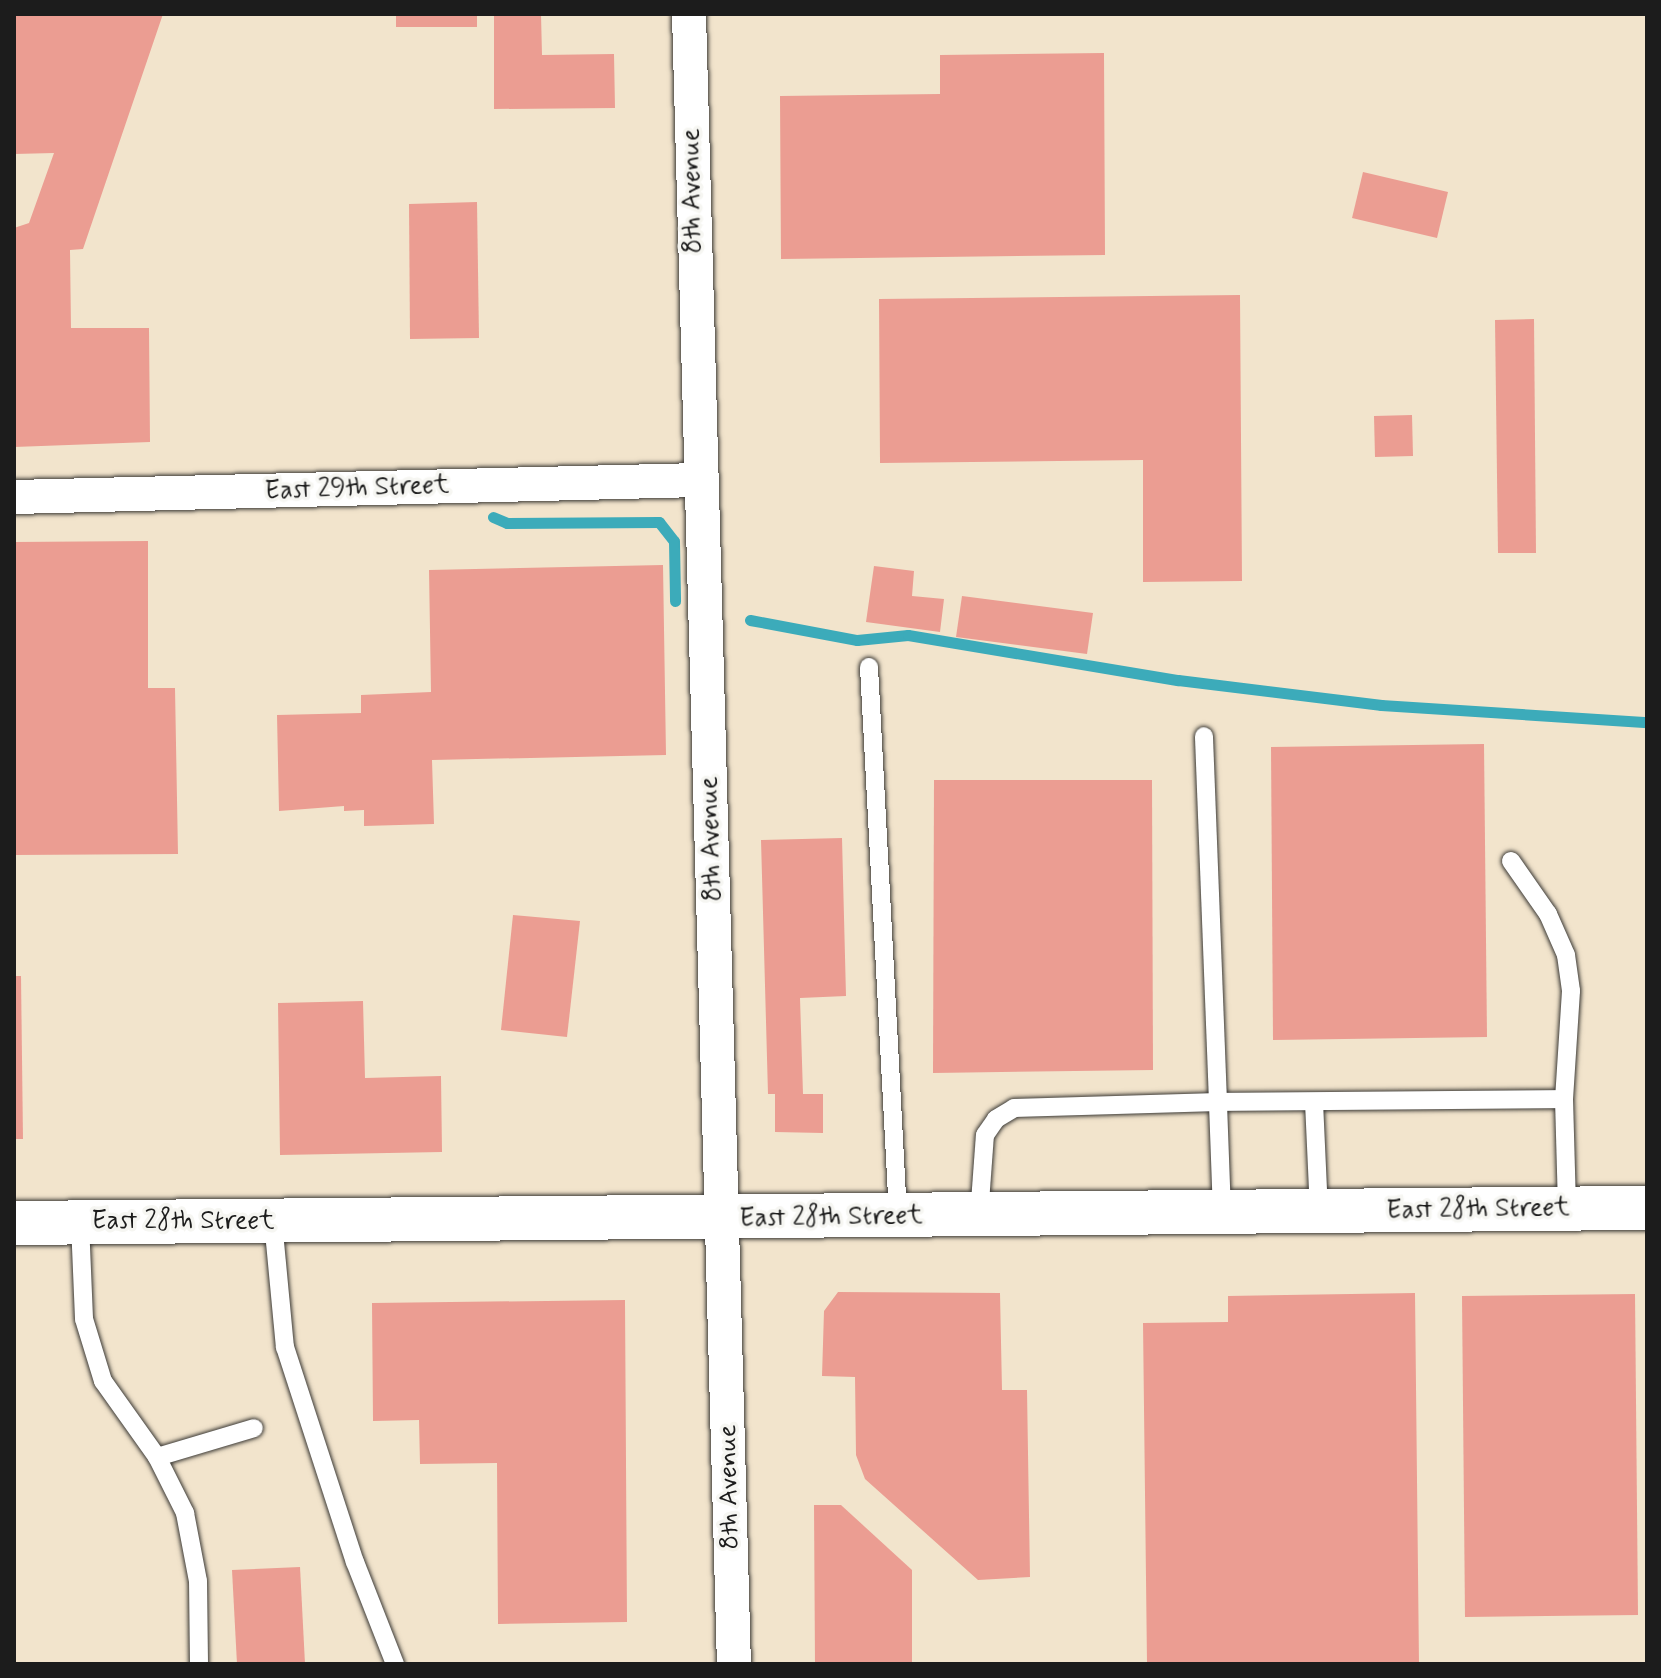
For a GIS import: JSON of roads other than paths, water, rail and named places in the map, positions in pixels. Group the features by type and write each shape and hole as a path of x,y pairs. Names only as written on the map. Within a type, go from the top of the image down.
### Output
{"street":[{"name":"8th Avenue","path":"689,14 734,1664"},
{"name":"East 29th Street","path":"14,497 700,480"},
{"name":"East 28th Street","path":"14,1223 724,1219 1647,1208"}],"lane":[{"path":"869,667 898,1217"},
{"path":"1204,736 1222,1213"},
{"path":"1511,861 1548,914 1566,955 1571,991 1564,1099 1567,1209"},
{"path":"979,1216 985,1135 996,1119 1014,1108 1218,1102 1564,1099"},
{"path":"1314,1102 1319,1212"},
{"path":"273,1221 285,1347 355,1562 395,1664"},
{"path":"80,1223 84,1319 103,1381 157,1457 188,1527 198,1581 199,1664"},
{"path":"157,1457 254,1428"}],"waterway":[{"path":"493,517 507,523 659,522 674,541 675,601"},
{"path":"750,620 857,640 908,635 1178,680 1381,705 1647,722"}]}
